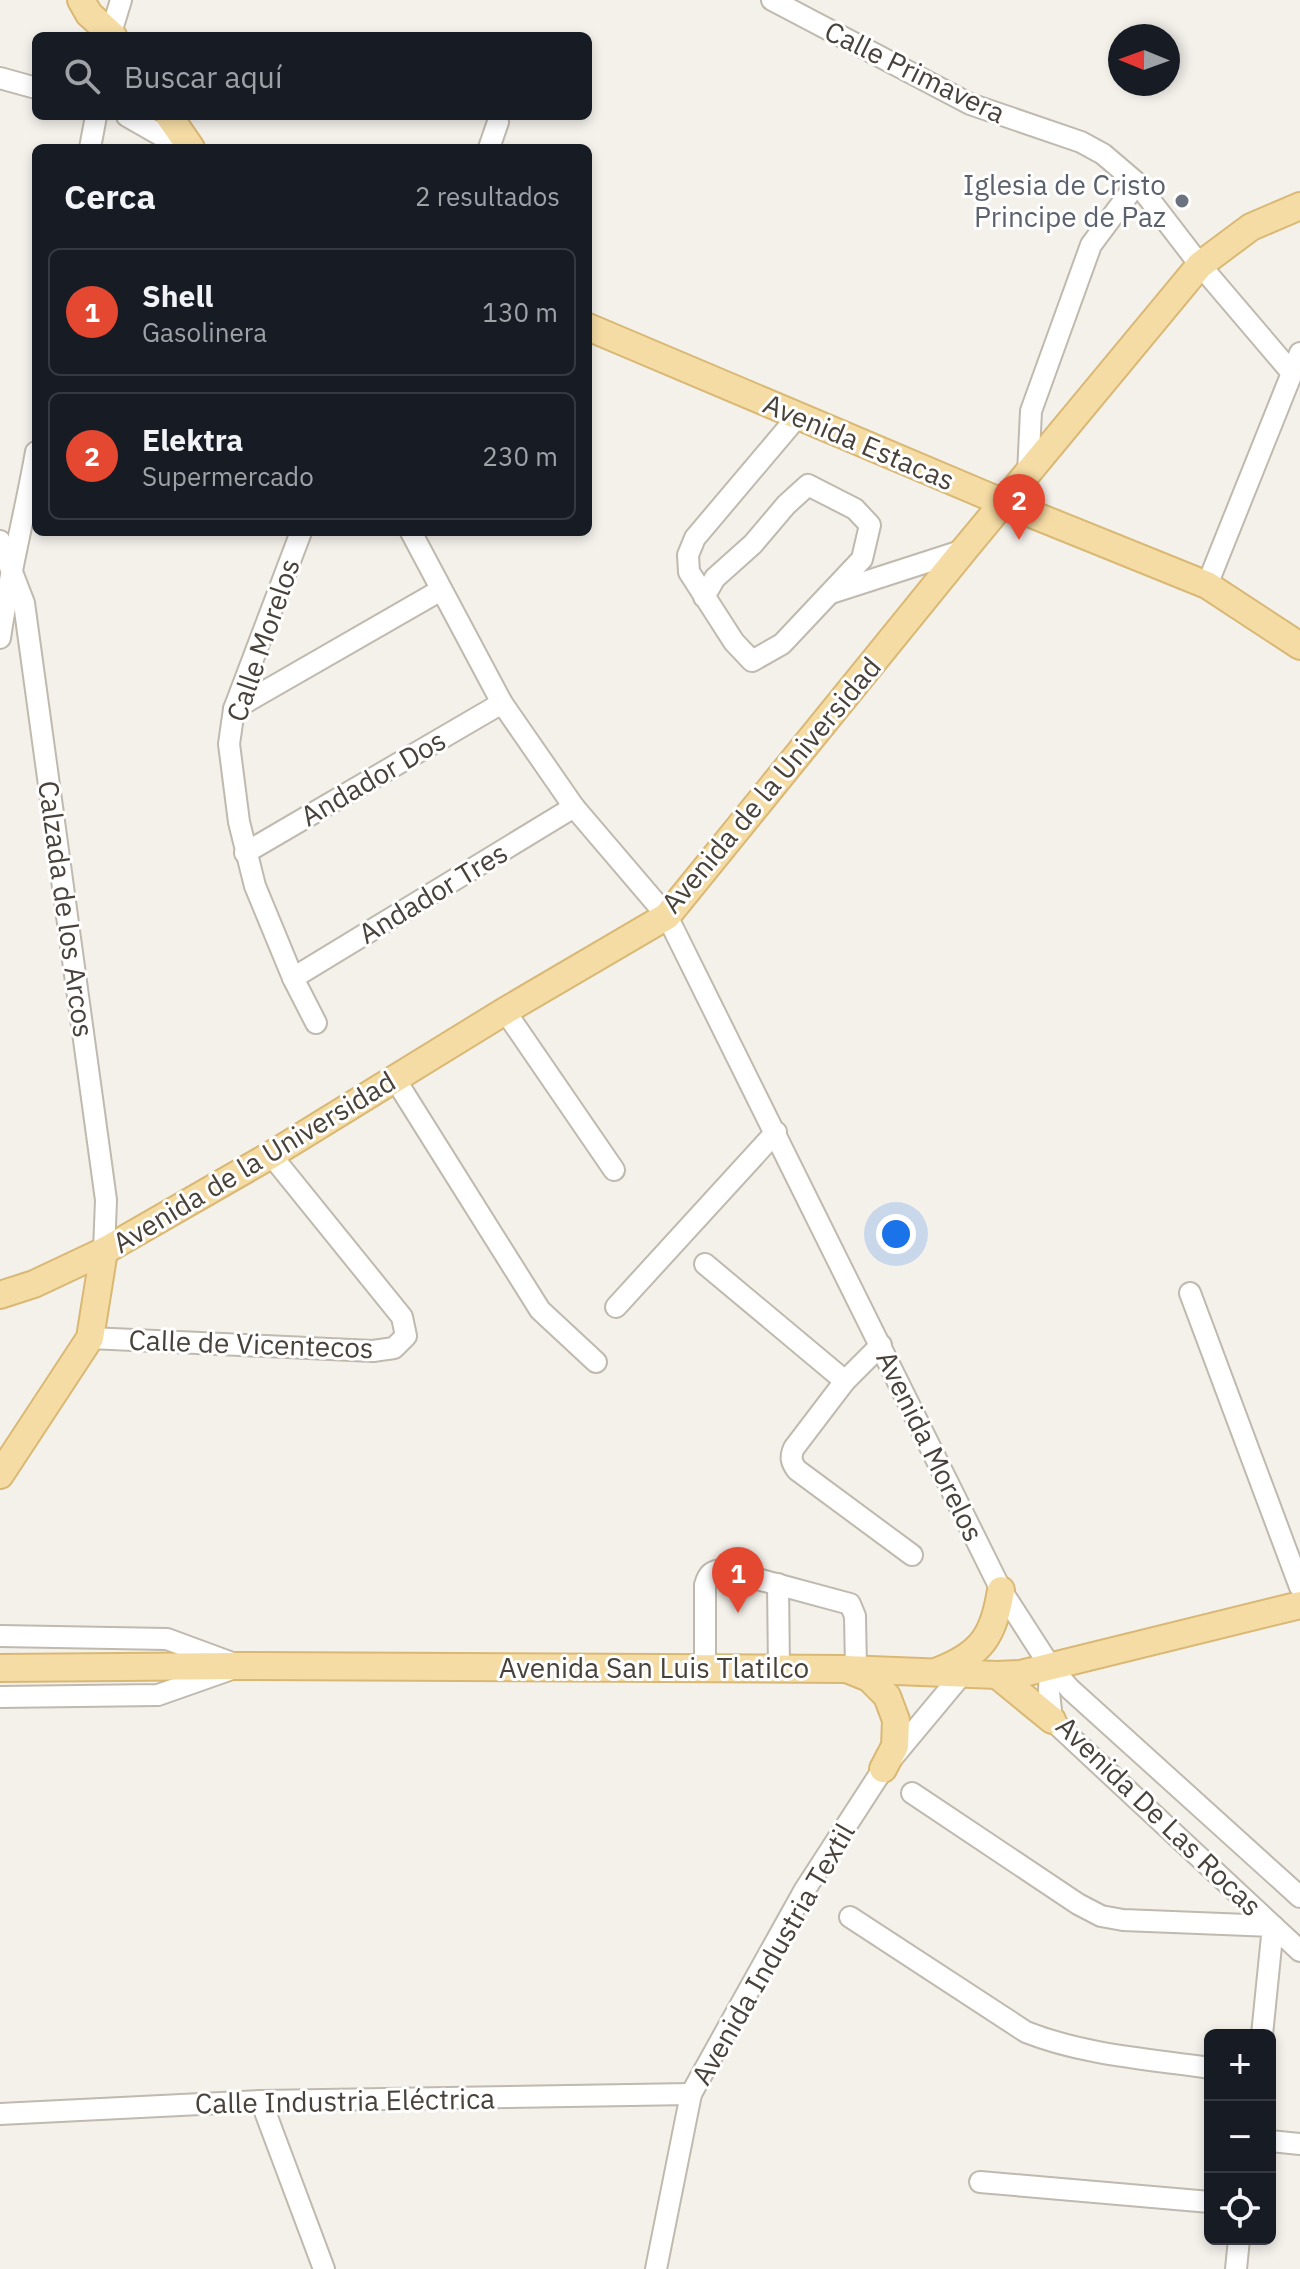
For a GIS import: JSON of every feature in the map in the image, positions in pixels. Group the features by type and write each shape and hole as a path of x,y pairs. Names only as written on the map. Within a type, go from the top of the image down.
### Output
{"main road":[{"path":"81,0 89,14 108,32"},
{"path":"99,0 110,32"},
{"path":"172,120 188,144"},
{"name":"Avenida de la Universidad","path":"0,1295 34,1284 104,1251 271,1155 667,916 1200,265 1251,227 1300,206"},
{"name":"Avenida Estacas","path":"592,329 1004,503 1207,585 1300,646"},
{"path":"0,1475 90,1338 104,1251"},
{"path":"935,1672 961,1662 983,1643 997,1618 1001,1590"},
{"name":"Avenida San Luis Tlatilco","path":"0,1668 705,1668 1020,1674 1300,1605"},
{"path":"851,1669 869,1678 887,1696 896,1720 895,1746 883,1769"},
{"path":"997,1675 1052,1720"}],"street":[{"path":"112,32 121,0"},
{"name":"Calle Primavera","path":"772,0 970,104 1081,142 1103,154 1137,183 1200,265 1296,363"},
{"path":"0,78 32,87"},
{"path":"91,144 95,120"},
{"path":"134,120 176,144"},
{"path":"490,144 498,122"},
{"path":"1028,474 1031,411 1091,245 1137,183"},
{"path":"1207,585 1296,363"},
{"path":"704,597 715,578 753,544 786,505 808,485 855,509 870,525 862,559 782,644 752,661 734,642 704,597 689,572 688,555 695,538 798,416"},
{"path":"0,638 32,475"},
{"name":"Calle Morelos","path":"299,536 234,709 229,744 239,822 255,886 293,978 316,1023"},
{"name":"Avenida Morelos","path":"413,536 502,703 574,807 667,916 1001,1590 1050,1666 1070,1689 1300,1897"},
{"name":"Calzada de los Arcos","path":"0,541 24,603 106,1200 104,1251"},
{"path":"829,593 964,550"},
{"path":"234,709 441,590"},
{"name":"Andador Dos","path":"245,853 502,703"},
{"name":"Andador Tres","path":"293,978 574,807"},
{"path":"505,1011 614,1170"},
{"path":"395,1079 540,1310 596,1362"},
{"path":"616,1307 776,1132"},
{"name":"Calle de Vicentecos","path":"90,1338 373,1351 394,1348 406,1336 402,1317 271,1155"},
{"path":"705,1264 845,1381"},
{"path":"1190,1293 1300,1587"},
{"path":"881,1345 845,1381 794,1448 792,1463 797,1470 912,1555"},
{"path":"705,1668 705,1585 707,1576 715,1570 724,1570 850,1604 855,1616 851,1669"},
{"path":"778,1584 779,1669"},
{"path":"0,1636 167,1639 240,1666"},
{"path":"0,1697 158,1695 240,1666"},
{"name":"Avenida De Las Rocas","path":"1050,1666 1052,1720 1300,1951"},
{"name":"Avenida Industria Textil","path":"656,2269 691,2094 804,1891 883,1769 963,1673"},
{"path":"912,1793 1078,1904 1101,1916 1123,1920 1273,1926 1263,2029"},
{"path":"850,1917 1026,2032 1077,2048 1204,2067"},
{"name":"Calle Industria Eléctrica","path":"0,2114 261,2101 691,2094"},
{"path":"261,2101 324,2269"},
{"path":"1276,2142 1300,2144"},
{"path":"980,2182 1204,2201"},
{"path":"1236,2269 1238,2245"}],"place":[{"name":"Iglesia de Cristo Principe de Paz","path":"1182,201"},
{"name":"Elektra","path":"1019,540"},
{"name":"Shell","path":"738,1613"}]}
